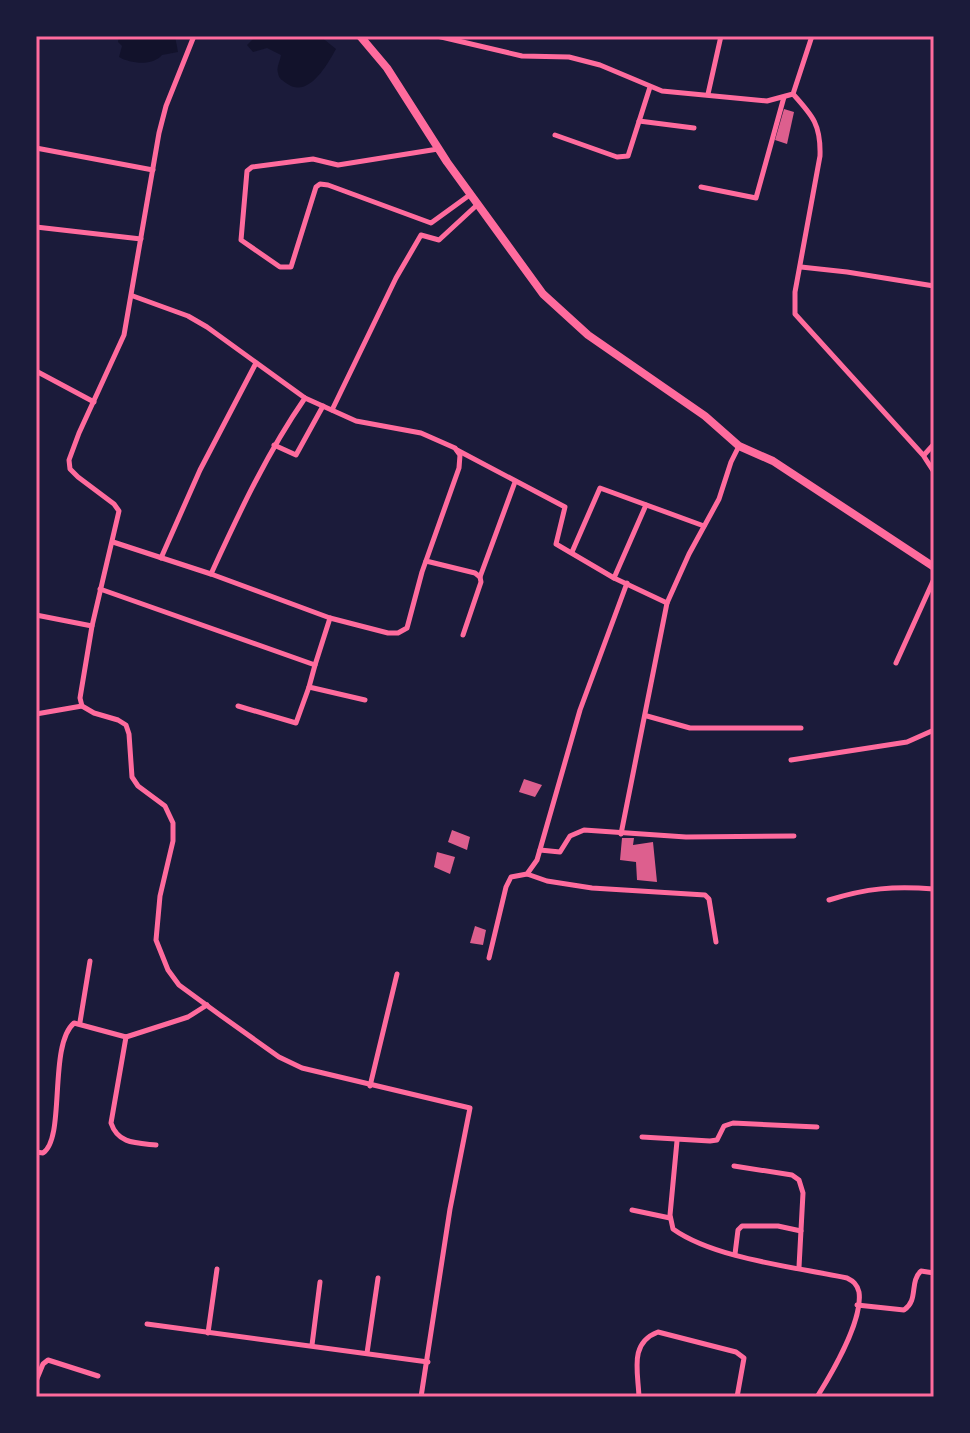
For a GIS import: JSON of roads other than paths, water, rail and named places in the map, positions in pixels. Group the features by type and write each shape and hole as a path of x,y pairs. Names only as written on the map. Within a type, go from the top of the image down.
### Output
{"main road":[{"path":"360,36 387,68 438,149 543,294 588,335 705,416 739,446 773,461 934,567"}],"street":[{"path":"82,706 81,682 119,511 70,469 72,449 124,335 166,106 194,36"},
{"path":"437,36 522,56 569,57 600,65 662,91 767,101 793,94"},
{"path":"708,94 721,36"},
{"path":"793,94 812,36"},
{"path":"555,135 628,156 650,87"},
{"path":"793,94 817,123 820,139 820,156 795,292 795,314 923,455 934,472"},
{"path":"701,187 756,198 784,97"},
{"path":"639,121 694,128"},
{"path":"36,148 153,170"},
{"path":"438,149 338,165 313,159 252,167 247,171 241,240 280,267 291,267 316,187 320,184 431,223 471,193"},
{"path":"332,410 396,278 421,235 439,240 479,203"},
{"path":"36,227 141,239"},
{"path":"801,267 934,286"},
{"path":"133,296 188,316 305,398 356,421 421,433 565,507 556,544 614,578 667,603"},
{"path":"161,558 200,470 256,363"},
{"path":"36,371 94,402"},
{"path":"211,574 250,489 305,398"},
{"path":"274,445 296,455 323,406"},
{"path":"923,455 934,444"},
{"path":"621,834 647,716 667,603 719,499 739,446"},
{"path":"113,542 330,618 398,633 407,628 426,561 459,468 460,455 455,448"},
{"path":"463,635 480,577 515,482"},
{"path":"572,552 600,488 704,526"},
{"path":"614,578 646,505"},
{"path":"426,561 475,573 480,577"},
{"path":"896,663 934,579"},
{"path":"527,874 533,868 540,850 580,710 627,583"},
{"path":"100,589 315,665"},
{"path":"36,615 92,626"},
{"path":"238,706 296,723 330,618"},
{"path":"309,687 365,700"},
{"path":"36,714 82,706 126,725 132,777 138,786 165,806 173,823 173,841 160,896 156,940 161,957 179,985 279,1057 302,1068 470,1108 450,1209 421,1397"},
{"path":"647,716 690,728 801,728"},
{"path":"791,760 907,742 934,730"},
{"path":"540,850 560,852 570,836 584,830 621,834 794,836"},
{"path":"489,958 506,887 511,877 527,874 547,881 592,888 705,895 709,899 716,942"},
{"path":"829,900 861,890 892,886 934,889"},
{"path":"80,1022 90,961"},
{"path":"370,1086 397,974"},
{"path":"36,1152 43,1153 52,1142 58,1076 69,1027 80,1022 126,1037 188,1017 207,1005"},
{"path":"126,1037 111,1123 115,1134 127,1142 156,1145"},
{"path":"642,1137 677,1141 717,1140 724,1126 733,1123 817,1127"},
{"path":"677,1141 670,1218 673,1229 684,1237 735,1254 847,1278 856,1283 859,1294 854,1321 833,1370 817,1397"},
{"path":"734,1166 792,1175 799,1180 803,1193 799,1267"},
{"path":"632,1210 670,1218"},
{"path":"735,1254 738,1230 742,1226 778,1226 801,1231"},
{"path":"208,1333 217,1269"},
{"path":"857,1305 904,1310 913,1301 916,1275 921,1271 934,1273"},
{"path":"367,1353 378,1278"},
{"path":"312,1345 320,1282"},
{"path":"147,1324 428,1362"},
{"path":"639,1397 637,1350 645,1336 658,1332 736,1352 744,1358 737,1397"},
{"path":"36,1381 48,1360 98,1376"}]}
